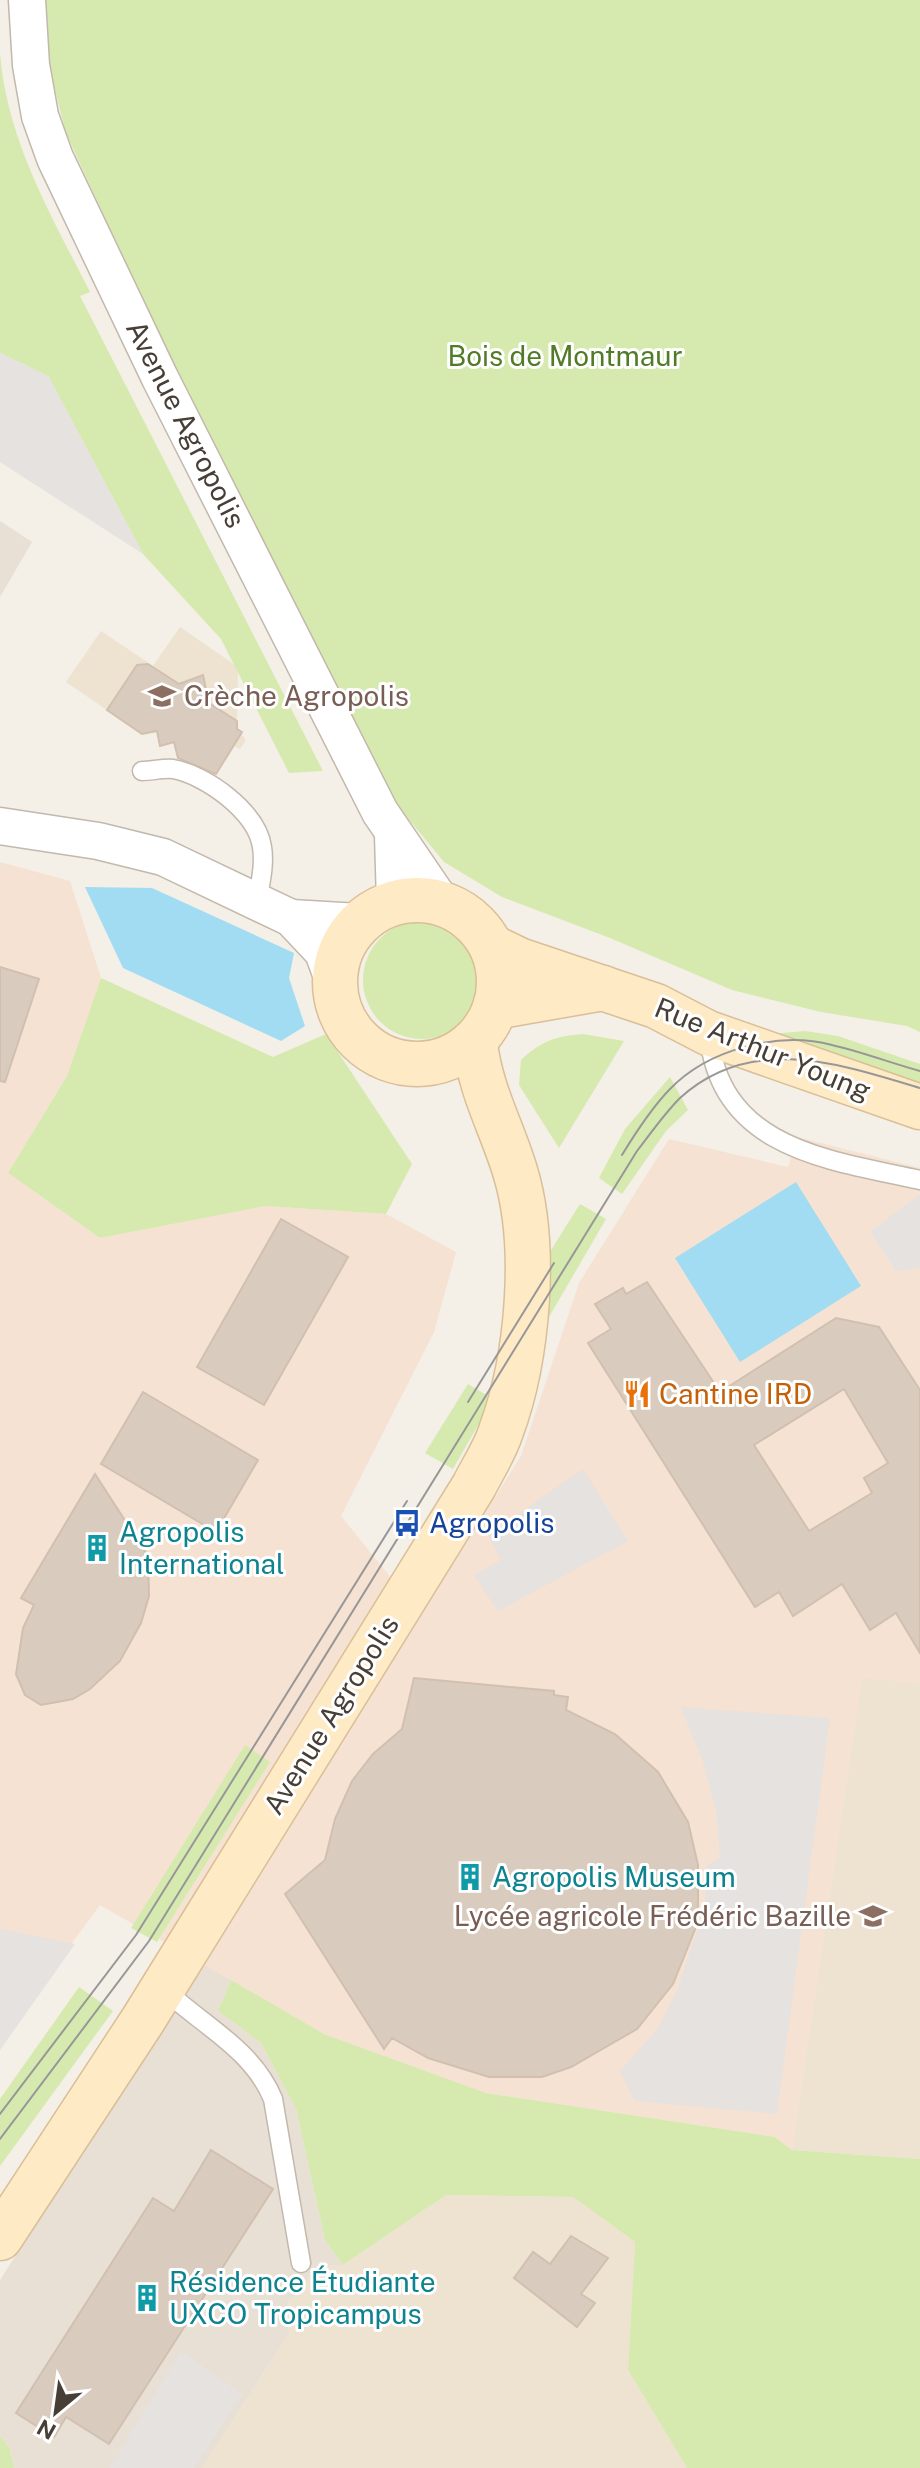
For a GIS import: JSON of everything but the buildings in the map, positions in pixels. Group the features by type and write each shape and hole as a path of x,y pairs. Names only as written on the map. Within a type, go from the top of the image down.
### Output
{"street":[{"name":"Avenue Agropolis","path":"27,0 31,65 40,116 55,158 160,378 393,833 442,903"},
{"path":"0,826 98,841 163,857 291,918 323,952 340,1010 355,1035 369,1048 403,1062 425,1064 446,1060 485,1025 607,987"},
{"name":"Avenue Agropolis","path":"377,912 393,833"},
{"path":"291,918 377,912 418,899 442,903 471,920 492,947 500,970 485,1025"},
{"path":"334,982 343,945 377,912"},
{"name":"Rue Arthur Young","path":"492,947 519,960 607,987 656,1006 708,1033 920,1107"},
{"name":"Avenue Agropolis","path":"0,2238 162,1988 474,1486 501,1432 528,1305 526,1226 515,1170 483,1086 485,1025"},
{"name":"Avenue Agropolis","path":"403,1062 462,1099 505,1148"}],"lane":[{"path":"142,771 172,769 211,787 240,808 255,827 262,845 257,902"},
{"path":"708,1033 713,1069 731,1099 755,1125 778,1141 817,1158 920,1180"},
{"path":"162,1988 191,2015 231,2042 265,2081 273,2099 301,2263"}],"shaded area":[{"path":"0,353 48,376 143,554 0,462"},
{"path":"0,521 32,542 0,597"},
{"name":"Crèche Agropolis","path":"180,627 238,667 237,729 246,740 240,749 234,746 212,779 178,758 174,743 160,746 157,731 142,734 66,682 101,631 153,666"},
{"path":"0,862 70,881 101,978 67,1076 8,1173 100,1238 266,1206 386,1214 456,1252 434,1332 341,1516 421,1615 521,1456 579,1283 669,1139 788,1167 797,1137 920,1168 920,1683 862,1679 792,2150 775,2137 486,2093 324,2034 100,1905 0,2040"},
{"path":"920,1194 920,1268 896,1271 870,1232"},
{"path":"583,1469 628,1541 498,1611 474,1575 501,1560 488,1535"},
{"name":"Lycée agricole Frédéric Bazille","path":"862,1678 920,1683 920,2159 792,2150"},
{"path":"681,1707 830,1718 777,2114 635,2101 620,2071 658,2028 677,1991 705,1907 707,1865 720,1857 716,1811 702,1759"},
{"path":"0,1929 75,1944 0,2050"},
{"path":"204,1963 231,1980 218,2011 261,2043 296,2109 325,2240 343,2265 320,2265 288,2303 289,2334 202,2468 14,2468 10,2449 0,2436 0,2280"},
{"path":"446,2195 573,2197 635,2242 628,2370 687,2468 202,2468 289,2334 288,2303 320,2265 343,2265"},
{"path":"181,2351 242,2394 194,2468 110,2468"}],"green space":[{"name":"Bois de Montmaur","path":"46,0 920,0 920,1032 907,1026 821,1012 732,990 610,938 502,897 444,862 387,793 174,369 66,133 46,56"},
{"path":"0,53 4,85 21,147 46,206 90,292 80,296 323,771 289,773 221,639 143,554 48,376 0,353"},
{"path":"422,921 445,926 464,938 476,957 481,980 476,1003 464,1022 445,1034 422,1039 399,1034 380,1022 368,1003 363,980 368,957 380,938 399,926"},
{"path":"101,978 273,1057 326,1034 412,1164 386,1214 266,1206 100,1238 8,1173 67,1076"},
{"path":"805,1031 838,1036 920,1064 920,1099 747,1036"},
{"path":"583,1034 624,1041 559,1148 519,1085 521,1060 549,1041"},
{"path":"670,1077 688,1110 666,1131 622,1194 599,1178 625,1129"},
{"path":"580,1204 606,1219 542,1329 546,1258"},
{"path":"468,1384 493,1399 453,1469 425,1453"},
{"path":"245,1745 270,1762 157,1942 131,1928"},
{"path":"231,1980 324,2034 486,2093 775,2137 792,2150 920,2159 920,2468 687,2468 628,2370 635,2242 573,2197 446,2195 343,2265 325,2240 296,2109 261,2043 218,2011"},
{"path":"79,1987 113,2011 0,2166 0,2099"},
{"path":"0,2436 10,2449 14,2468 0,2468"}],"water":[{"path":"85,887 152,888 294,953 289,978 305,1026 281,1041 123,968"},
{"path":"796,1182 861,1286 740,1362 675,1258"}],"tram line":[{"path":"622,1155 669,1090 703,1064 745,1047 767,1042 811,1041 920,1071"},
{"path":"0,2139 149,1941 637,1151 668,1110 707,1078 736,1066 766,1060 828,1063 920,1088"},
{"path":"468,1402 554,1263"},
{"path":"0,2114 136,1935 407,1501"}],"place":[{"name":"Crèche Agropolis","path":"162,696"},
{"name":"Cantine IRD","path":"637,1394"},
{"name":"Agropolis","path":"407,1523"},
{"name":"Agropolis International","path":"97,1548"},
{"name":"Agropolis Museum","path":"470,1877"},
{"name":"Lycée agricole Frédéric Bazille","path":"873,1916"},
{"name":"Résidence Étudiante UXCO Tropicampus","path":"147,2298"}]}
